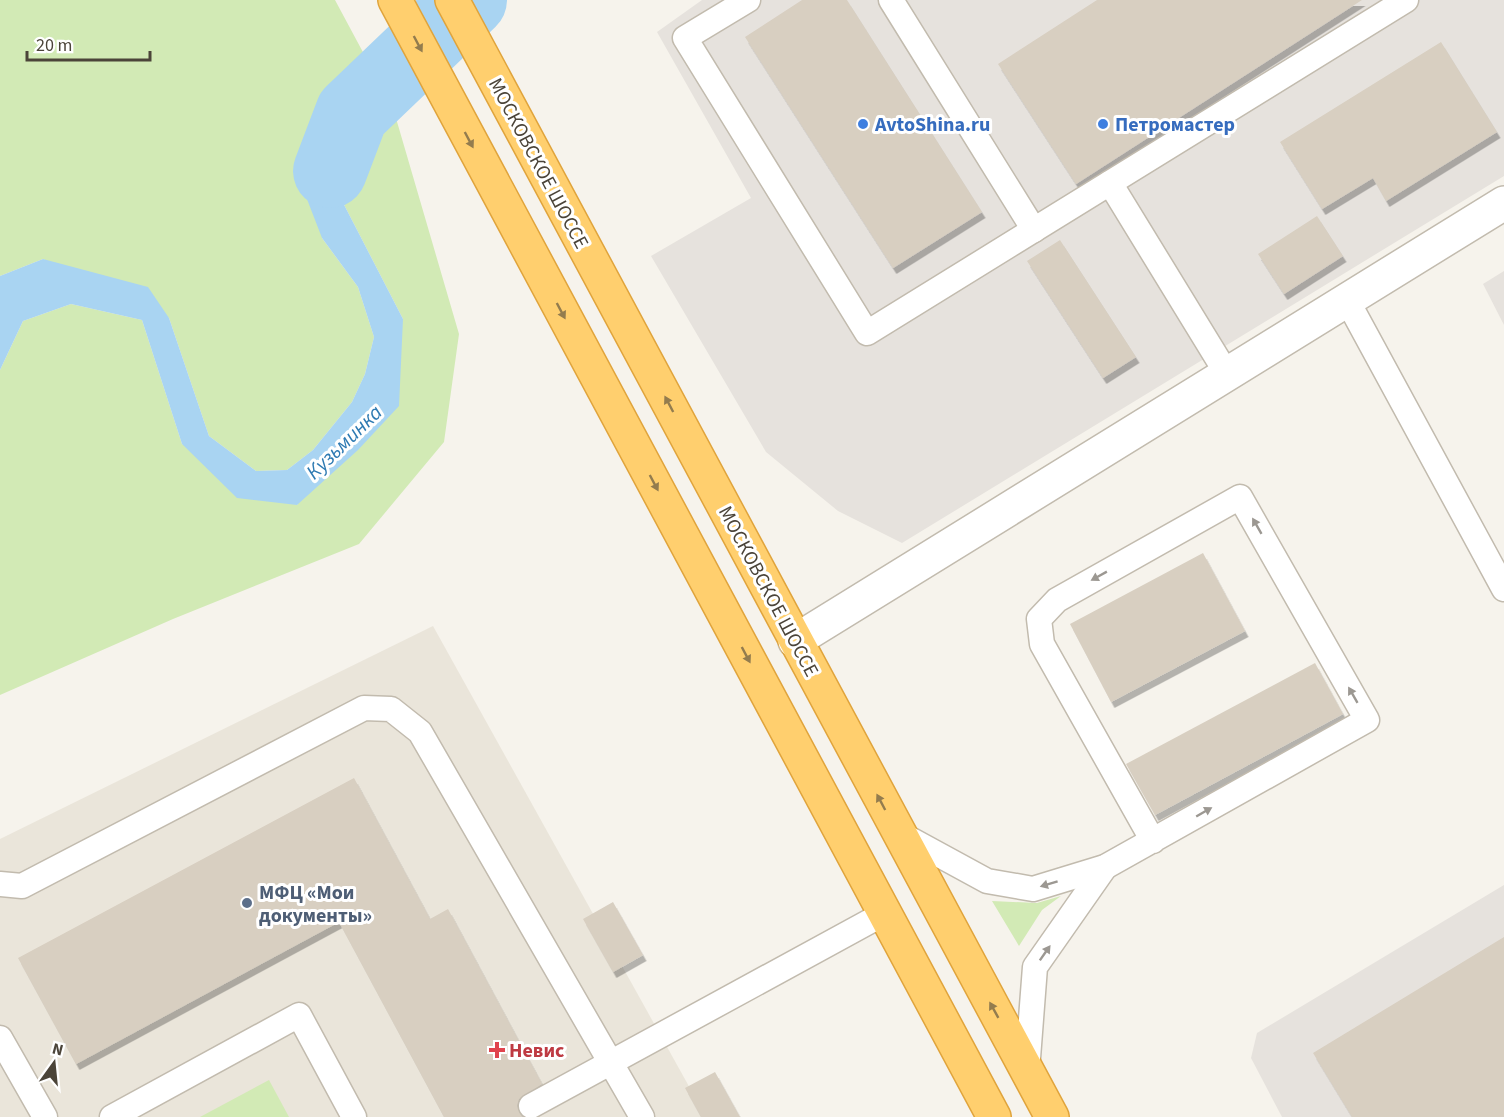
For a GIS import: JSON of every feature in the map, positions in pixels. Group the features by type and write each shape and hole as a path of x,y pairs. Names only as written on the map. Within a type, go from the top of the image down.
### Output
{"highway":[{"path":"395,0 994,1117"},
{"name":"МОСКОВСКОЕ ШОССЕ","path":"452,0 1052,1117"}],"street":[{"path":"795,641 1504,203"}],"lane":[{"path":"748,0 685,38 867,333 1406,0"},
{"path":"891,0 1034,230"},
{"path":"1110,183 1227,374"},
{"path":"1347,300 1504,589"},
{"path":"897,832 987,881 1033,889 1105,867 1153,841 1367,720 1240,496 1057,600 1039,619 1042,644 1153,841"},
{"path":"0,884 22,886 364,708 391,710 420,732 642,1117"},
{"path":"1027,1071 1035,967 1105,867"},
{"path":"531,1106 885,913"},
{"path":"112,1117 299,1015 354,1117"},
{"path":"0,1038 45,1117"}],"shaded area":[{"path":"702,0 1504,0 1504,176 902,543 838,511 766,452 651,256 751,198 657,32"},
{"path":"1504,271 1504,325 1483,284"},
{"path":"433,626 706,1117 0,1117 0,839"},
{"path":"1504,885 1504,1117 1282,1117 1251,1058 1257,1033"}],"green space":[{"path":"0,0 335,0 372,69 336,105 322,238 358,287 374,337 365,374 352,402 313,450 287,470 256,471 209,436 169,318 43,259 0,276"},
{"path":"393,108 459,334 444,442 359,544 173,619 0,695 0,370 23,321 71,304 142,320 182,444 297,505 403,319 338,193 362,128"},
{"path":"1061,896 1042,910 1019,946 992,901 1037,903"},
{"path":"269,1080 289,1117 200,1117"}],"water":[{"path":"372,69 393,108 362,128 338,193 403,319 399,406 358,450 297,505 237,498 182,444 142,320 71,304 23,321 0,370 0,276 43,259 148,287 169,318 209,436 256,471 287,470 313,450 352,402 365,374 374,337 358,287 322,238 300,181 336,105"}],"building":[{"name":"AvtoShina.ru","path":"802,0 847,0 982,212 893,268 745,37"},
{"name":"Петромастер","path":"1097,0 1362,0 1076,184 998,64"},
{"path":"1441,42 1497,132 1386,201 1373,178 1322,209 1280,142"},
{"path":"1317,216 1343,256 1284,294 1258,254"},
{"path":"1060,240 1136,357 1103,378 1027,261"},
{"path":"1203,553 1245,631 1111,702 1070,624"},
{"path":"1315,663 1343,714 1155,815 1126,764"},
{"path":"354,778 430,919 448,909 542,1084 519,1099 517,1106 522,1117 444,1117 339,922 76,1064 18,958"},
{"path":"613,902 643,955 613,972 583,919"},
{"path":"1504,937 1504,1117 1352,1117 1313,1053"},
{"path":"715,1072 740,1117 701,1117 685,1088"}],"waterway":[{"name":"Кузьминка","path":"330,171 352,113 470,0"}],"place":[{"name":"AvtoShina.ru","path":"863,124"},
{"name":"Петромастер","path":"1103,124"},
{"name":"МФЦ «Мои документы»","path":"247,903"},
{"name":"Невис","path":"497,1050"}]}
